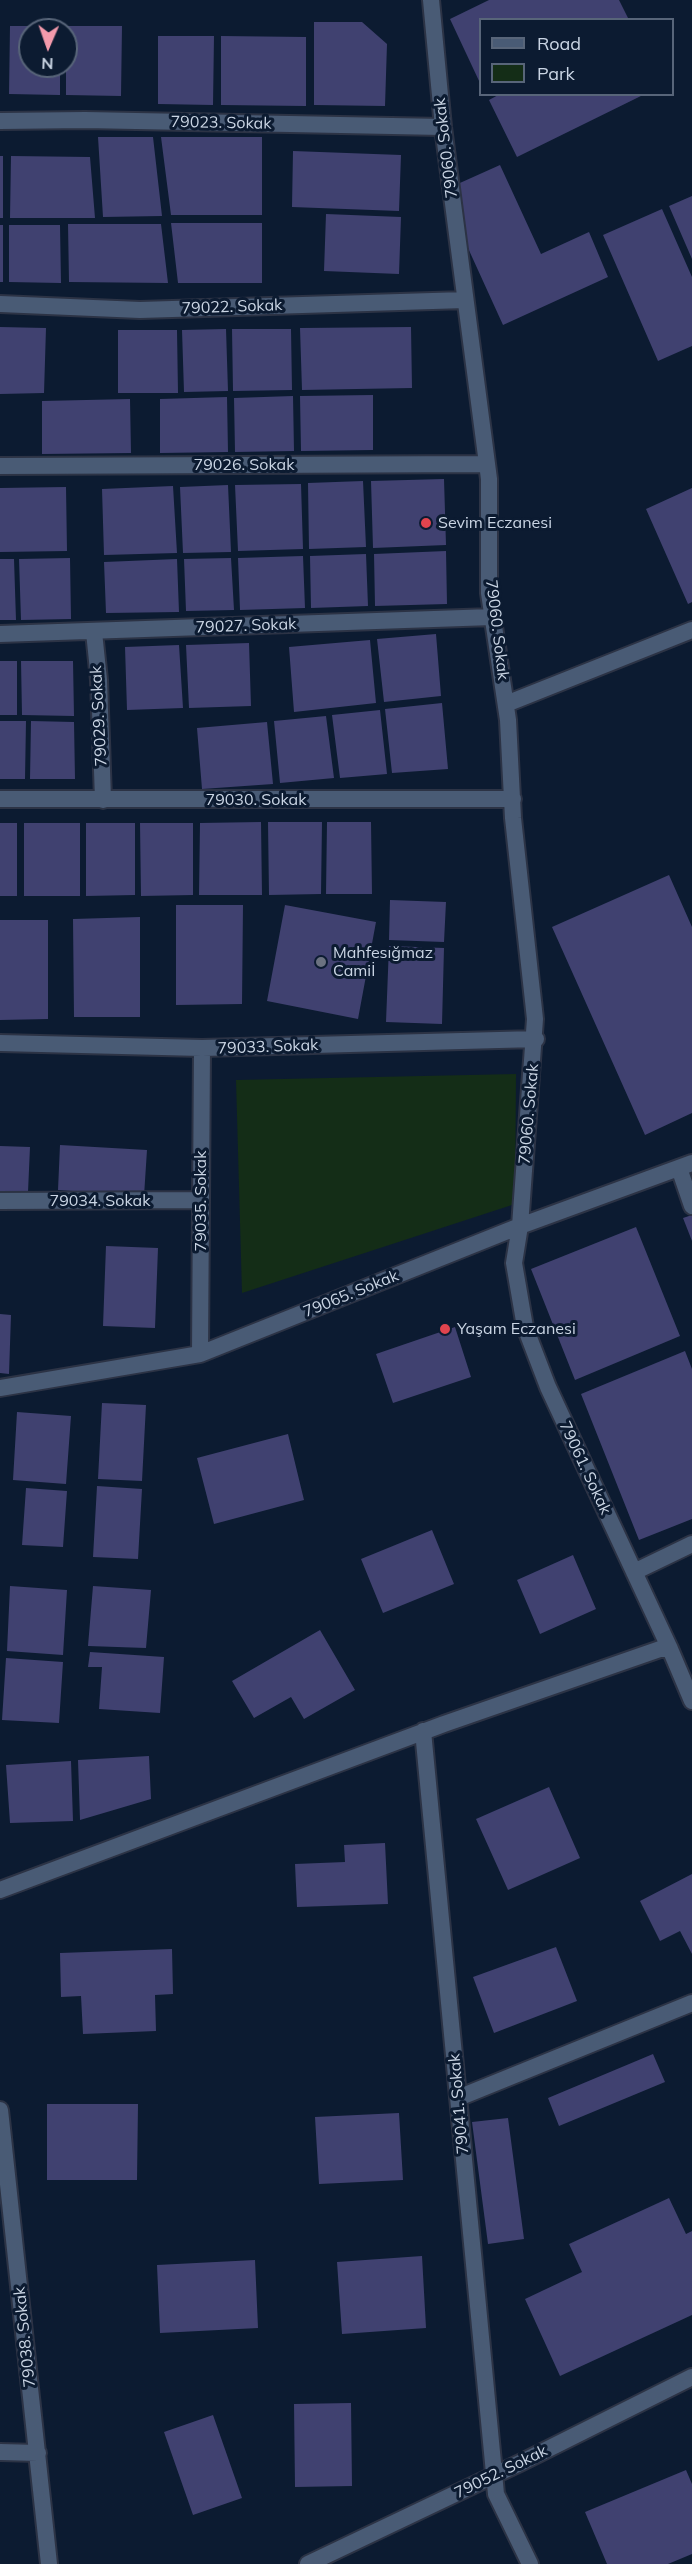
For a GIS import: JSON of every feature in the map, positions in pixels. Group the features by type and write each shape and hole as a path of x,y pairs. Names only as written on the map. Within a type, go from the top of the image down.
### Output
{"street":[{"name":"79060. Sokak","path":"431,0 443,127 487,464 489,593 506,704 535,1019 536,1040 520,1226"},
{"name":"79023. Sokak","path":"0,121 85,120 443,127"},
{"name":"79022. Sokak","path":"0,304 140,310 465,300"},
{"name":"79026. Sokak","path":"0,466 487,464"},
{"name":"79027. Sokak","path":"0,634 492,617"},
{"path":"506,704 692,630"},
{"name":"79029. Sokak","path":"94,632 99,680 103,801"},
{"name":"79030. Sokak","path":"0,799 103,801 513,799"},
{"name":"79033. Sokak","path":"0,1043 202,1048 536,1040"},
{"name":"79035. Sokak","path":"200,1354 202,1048"},
{"path":"686,1166 692,1206"},
{"name":"79065. Sokak","path":"0,1388 200,1354 520,1226 686,1166"},
{"name":"79034. Sokak","path":"0,1201 200,1200"},
{"name":"79061. Sokak","path":"520,1226 514,1263 525,1327 548,1387 692,1701"},
{"path":"634,1572 692,1544"},
{"path":"0,1890 423,1731 660,1649 670,1649"},
{"name":"79041. Sokak","path":"423,1731 496,2494 530,2564"},
{"path":"458,2098 692,2003"},
{"name":"79038. Sokak","path":"0,2110 3,2172 38,2453 49,2564"},
{"name":"79052. Sokak","path":"308,2564 494,2476 692,2378"},
{"path":"0,2452 38,2453"}],"green space":[{"path":"516,1074 515,1204 242,1293 236,1080"}],"building":[{"path":"489,0 619,0 628,18 479,18 479,81 450,19"},
{"path":"314,22 362,22 387,44 385,106 314,105"},
{"path":"10,26 18,26 18,78 60,78 60,95 9,94"},
{"path":"78,26 122,26 121,96 66,95 66,78 78,78"},
{"path":"158,36 214,36 213,105 158,104"},
{"path":"221,36 306,37 306,106 221,105"},
{"path":"496,96 641,96 517,157 489,100"},
{"path":"98,137 153,137 162,216 103,217"},
{"path":"161,137 262,137 262,215 171,215"},
{"path":"293,151 401,155 399,211 292,207"},
{"path":"0,156 3,156 3,218 0,218"},
{"path":"11,156 90,157 95,218 10,218"},
{"path":"500,165 541,254 589,232 608,277 503,325 442,191"},
{"path":"692,196 692,259 669,206"},
{"path":"662,209 692,277 692,346 658,361 603,235"},
{"path":"326,214 401,217 399,274 324,271"},
{"path":"171,223 262,223 262,283 178,283"},
{"path":"68,224 161,224 168,283 69,282"},
{"path":"0,225 3,225 3,282 0,282"},
{"path":"9,225 60,225 61,283 9,282"},
{"path":"0,327 46,328 44,393 0,394"},
{"path":"411,327 412,388 302,390 300,328"},
{"path":"226,329 228,391 184,392 182,330"},
{"path":"232,329 291,329 292,390 233,391"},
{"path":"118,330 177,330 178,393 118,393"},
{"path":"373,395 373,450 301,451 300,396"},
{"path":"293,396 294,451 235,452 234,398"},
{"path":"227,397 228,452 160,453 160,399"},
{"path":"130,399 131,453 42,454 42,401"},
{"path":"444,479 446,545 373,548 371,481"},
{"path":"363,481 366,547 309,549 308,483"},
{"path":"301,484 303,549 238,551 235,485"},
{"path":"228,485 231,552 183,553 180,487"},
{"path":"173,486 177,553 104,555 102,489"},
{"path":"66,487 67,551 0,552 0,488"},
{"path":"692,488 692,602 688,604 646,509"},
{"path":"446,551 447,604 375,606 374,554"},
{"path":"366,554 368,606 311,608 310,556"},
{"path":"303,556 305,608 240,610 238,558"},
{"path":"70,558 71,619 21,620 19,559"},
{"path":"231,558 234,610 186,611 184,559"},
{"path":"0,559 14,559 16,620 0,620"},
{"path":"177,559 179,612 106,613 104,562"},
{"path":"436,634 441,696 384,702 377,639"},
{"path":"370,640 376,703 294,712 289,647"},
{"path":"249,643 251,706 189,708 186,645"},
{"path":"179,645 183,708 127,710 125,647"},
{"path":"0,661 17,661 17,715 0,715"},
{"path":"21,661 73,661 74,716 22,715"},
{"path":"442,703 448,769 392,773 385,709"},
{"path":"380,710 387,774 340,778 332,715"},
{"path":"326,716 334,778 280,783 274,721"},
{"path":"0,721 26,721 25,779 0,779"},
{"path":"31,721 74,722 75,779 30,779"},
{"path":"267,722 273,784 202,789 197,728"},
{"path":"261,822 262,895 199,895 200,823"},
{"path":"268,822 322,822 321,894 269,895"},
{"path":"327,822 371,822 372,894 326,894"},
{"path":"0,823 17,823 17,896 0,896"},
{"path":"24,823 80,823 80,896 24,896"},
{"path":"86,823 135,823 135,895 86,896"},
{"path":"140,823 193,823 193,895 141,896"},
{"path":"669,875 692,927 692,1113 645,1135 552,927"},
{"path":"390,900 446,902 444,942 389,940"},
{"path":"176,905 243,905 242,1004 176,1005"},
{"name":"Mahfesığmaz Camiİ","path":"285,905 376,922 358,1019 267,1001"},
{"path":"140,917 140,1017 74,1017 73,919"},
{"path":"0,920 48,920 48,1019 0,1020"},
{"path":"389,946 444,948 442,1024 386,1022"},
{"path":"60,1145 147,1150 144,1196 58,1190"},
{"path":"0,1146 30,1147 28,1192 0,1191"},
{"path":"692,1215 692,1241 683,1218"},
{"path":"636,1227 680,1336 575,1380 531,1269"},
{"path":"106,1246 158,1248 155,1328 103,1326"},
{"path":"0,1314 11,1315 9,1374 0,1373"},
{"path":"455,1327 471,1377 393,1403 376,1354"},
{"path":"685,1351 692,1369 692,1519 639,1540 581,1394"},
{"path":"102,1403 146,1405 142,1481 98,1479"},
{"path":"17,1412 71,1416 66,1484 13,1480"},
{"path":"288,1434 304,1500 214,1524 197,1458"},
{"path":"97,1486 142,1489 138,1559 93,1557"},
{"path":"26,1488 67,1491 63,1547 22,1545"},
{"path":"432,1530 454,1584 383,1613 361,1559"},
{"path":"573,1555 596,1609 540,1634 517,1580"},
{"path":"10,1586 67,1590 63,1655 7,1651"},
{"path":"93,1586 151,1590 146,1648 88,1646"},
{"path":"320,1630 355,1690 304,1719 291,1697 254,1718 232,1681"},
{"path":"90,1652 164,1657 160,1713 99,1709 102,1667 88,1667"},
{"path":"6,1658 63,1662 59,1723 2,1720"},
{"path":"149,1756 151,1799 80,1820 78,1760"},
{"path":"71,1761 73,1821 10,1823 6,1765"},
{"path":"549,1787 580,1858 508,1890 476,1819"},
{"path":"385,1843 388,1904 297,1907 295,1864 345,1862 344,1845"},
{"path":"692,1874 692,1954 680,1931 660,1941 640,1901"},
{"path":"556,1947 577,2001 494,2033 473,1977"},
{"path":"172,1949 173,1994 155,1995 156,2031 83,2034 81,1996 61,1997 60,1953"},
{"path":"653,2054 665,2082 559,2126 548,2098"},
{"path":"47,2104 138,2104 137,2180 47,2180"},
{"path":"399,2113 403,2180 319,2184 315,2117"},
{"path":"508,2118 524,2239 488,2244 472,2122"},
{"path":"669,2198 686,2234 692,2231 692,2315 560,2376 525,2299 582,2272 569,2244"},
{"path":"422,2256 426,2328 342,2334 337,2262"},
{"path":"255,2260 258,2328 160,2333 157,2265"},
{"path":"351,2403 352,2486 295,2487 294,2404"},
{"path":"213,2415 242,2498 193,2515 164,2432"},
{"path":"686,2470 692,2484 692,2554 668,2564 607,2564 585,2512"}],"place":[{"name":"Sevim Eczanesi","path":"426,523"},
{"name":"Mahfesığmaz Camiİ","path":"321,962"},
{"name":"Yaşam Eczanesi","path":"445,1329"}]}
